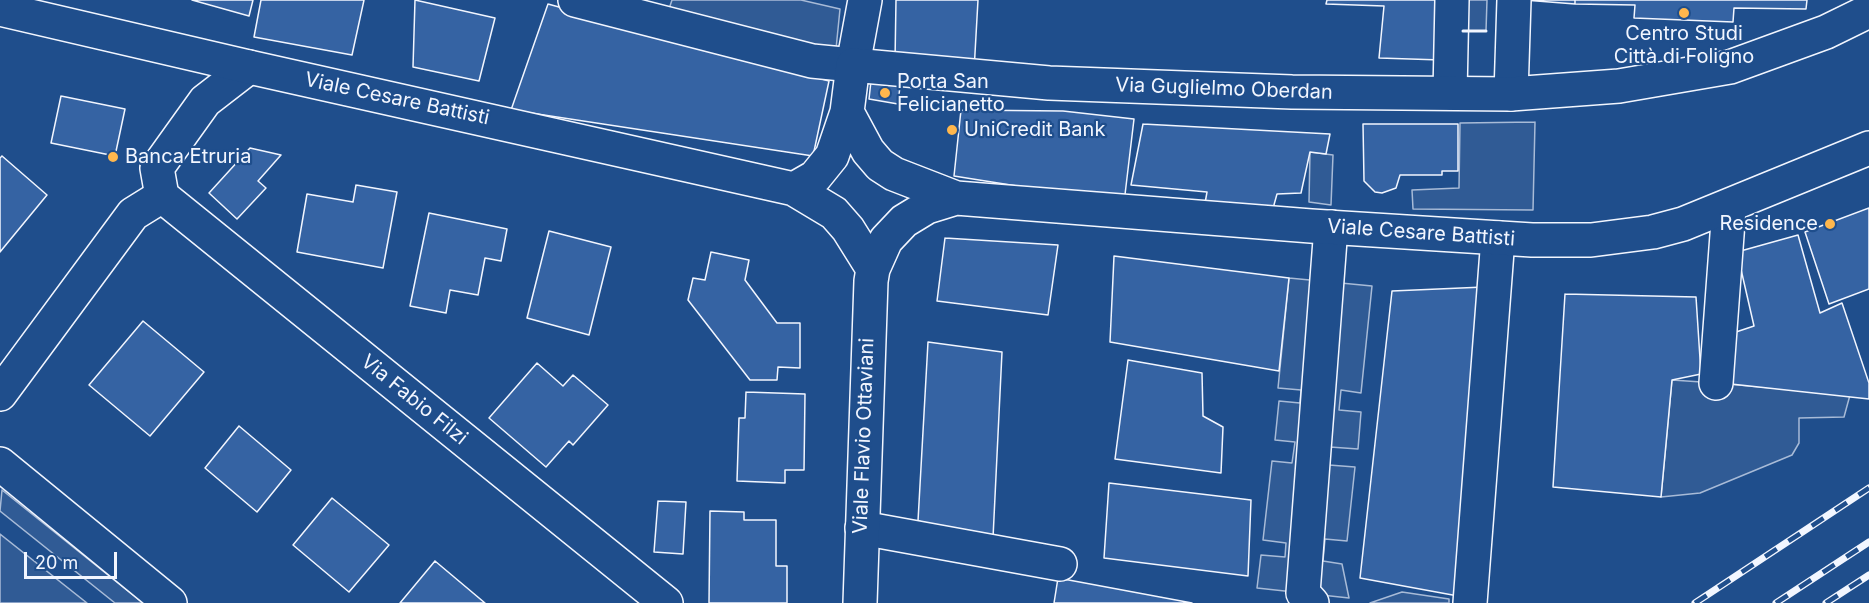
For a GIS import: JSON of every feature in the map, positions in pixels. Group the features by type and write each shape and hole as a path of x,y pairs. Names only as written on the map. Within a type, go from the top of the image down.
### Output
{"main road":[{"name":"Via Guglielmo Oberdan","path":"575,0 812,62 1049,83 1292,92 1511,94 1619,86 1730,67 1826,32 1869,11"},
{"path":"794,189 825,167 832,156 847,112 865,0"},
{"path":"1450,93 1452,0"},
{"path":"1511,94 1514,0"},
{"name":"Viale Cesare Battisti","path":"0,9 794,189 834,213 848,229 873,269"},
{"path":"0,394 133,214 162,196 158,168 204,101 249,67"},
{"name":"Viale Cesare Battisti","path":"847,112 868,151 880,165 894,174 957,198 1498,238 1591,240 1642,234 1683,224 1729,208 1869,148"},
{"name":"Via Fabio Filzi","path":"162,196 666,603"},
{"name":"Viale Cesare Battisti","path":"873,269 886,240 904,221 927,207 957,198"},
{"path":"1716,383 1729,208"},
{"path":"1312,603 1303,593 1331,227"},
{"path":"1470,603 1498,238"},
{"name":"Viale Flavio Ottaviani","path":"860,603 868,319 873,269"},
{"path":"0,464 170,603"},
{"path":"862,528 1060,564"}],"shaded area":[{"path":"672,0 801,0 840,9 836,49 668,12"},
{"path":"1459,0 1487,0 1486,31 1458,31"},
{"path":"1535,122 1533,210 1413,209 1412,190 1459,188 1460,123"},
{"path":"1310,152 1333,155 1331,205 1309,202"},
{"path":"1289,278 1372,286 1361,393 1341,390 1339,410 1361,412 1358,449 1330,447 1329,465 1355,467 1347,541 1325,539 1323,561 1342,564 1349,598 1257,588 1261,555 1285,557 1286,543 1263,540 1272,461 1292,463 1295,442 1275,440 1279,401 1300,403 1301,390 1278,388"},
{"path":"1672,380 1850,395 1844,417 1799,418 1799,443 1792,455 1700,493 1661,497"},
{"path":"2,490 143,603 115,603 0,511"},
{"path":"0,534 87,603 0,603"},
{"path":"1402,592 1449,599 1449,603 1370,603"}],"building":[{"path":"192,0 253,0 249,16"},
{"path":"261,0 364,0 352,55 254,37"},
{"path":"415,0 495,18 479,81 413,67"},
{"path":"896,0 978,0 974,71 895,61"},
{"path":"1327,0 1444,0 1441,60 1379,58 1384,6 1326,4"},
{"path":"1524,0 1575,0 1575,4"},
{"name":"Centro Studi Città di Foligno","path":"1575,0 1807,0 1806,9 1734,8 1733,22 1634,18 1635,5 1575,4"},
{"path":"548,4 829,81 813,156 511,110"},
{"name":"Porta San Felicianetto","path":"871,81 900,86 898,104 869,99"},
{"path":"61,96 125,109 115,156 51,143"},
{"path":"961,110 1063,111 1134,119 1124,203 954,176"},
{"path":"1143,124 1330,134 1326,154 1310,152 1301,193 1277,194 1272,212 1204,209 1207,192 1131,185"},
{"path":"1363,124 1458,124 1458,171 1442,171 1442,175 1400,175 1396,188 1382,193 1375,192 1364,181"},
{"path":"250,148 281,155 258,181 266,188 237,219 209,193"},
{"path":"2,156 47,195 0,252 0,158"},
{"path":"356,185 397,192 383,268 297,252 307,194 353,202"},
{"path":"1869,208 1869,289 1829,304 1805,232"},
{"path":"429,213 507,229 501,261 485,258 478,295 450,290 446,313 410,306"},
{"path":"549,231 611,247 589,335 527,318"},
{"path":"1798,235 1820,313 1842,303 1869,383 1869,399 1731,384 1736,332 1754,326 1737,252"},
{"path":"945,238 1058,245 1048,315 937,301"},
{"path":"711,252 749,260 745,280 777,323 800,323 800,368 778,367 777,380 750,380 688,300 693,278 705,280"},
{"path":"1114,256 1289,278 1279,371 1110,342"},
{"path":"1484,287 1458,596 1360,578 1392,291"},
{"path":"1565,294 1696,297 1701,374 1672,380 1661,497 1553,487"},
{"path":"143,321 204,372 150,436 89,385"},
{"path":"928,342 1002,352 993,538 918,521"},
{"path":"1128,360 1202,373 1203,416 1223,427 1221,473 1115,459"},
{"path":"537,363 563,386 573,375 608,405 573,445 569,441 546,467 489,418"},
{"path":"746,392 805,394 804,470 785,470 785,483 737,481 739,418 745,418"},
{"path":"239,426 291,470 257,512 205,468"},
{"path":"1109,483 1251,500 1248,576 1104,558"},
{"path":"332,498 389,545 349,592 293,545"},
{"path":"658,501 686,502 683,554 654,552"},
{"path":"710,511 744,512 744,520 776,520 776,566 787,566 787,603 709,603"},
{"path":"435,561 485,603 400,603"},
{"path":"1058,578 1192,603 1054,603"}],"railway":[{"path":"1695,603 1869,488"},
{"path":"1776,603 1869,542"},
{"path":"1826,603 1869,575"}],"wall":[{"path":"1463,31 1486,31"}],"place":[{"name":"Centro Studi Città di Foligno","path":"1684,13"},
{"name":"Porta San Felicianetto","path":"885,93"},
{"name":"UniCredit Bank","path":"952,130"},
{"name":"Banca Etruria","path":"113,157"},
{"name":"Residence","path":"1830,224"}]}
